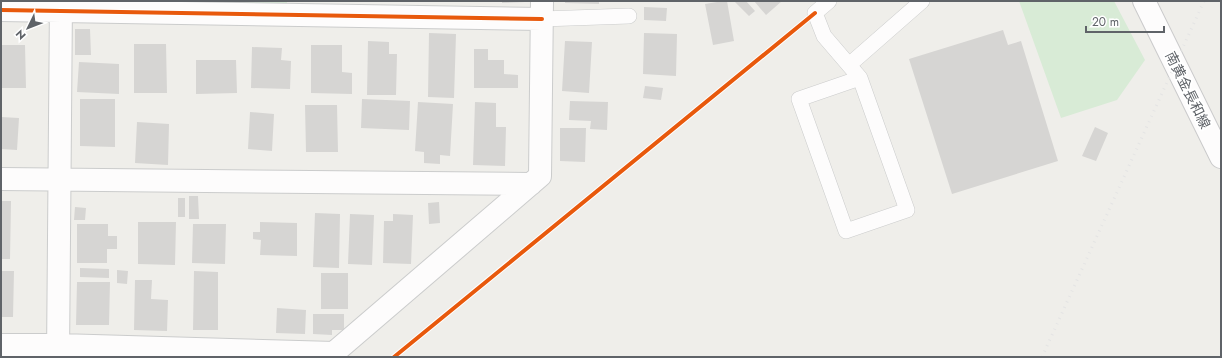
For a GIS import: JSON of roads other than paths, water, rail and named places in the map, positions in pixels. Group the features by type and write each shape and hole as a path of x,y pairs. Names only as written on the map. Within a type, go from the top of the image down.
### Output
{"street":[{"name":"南黄金長和線","path":"1144,1 1221,157"},
{"path":"58,351 61,6"},
{"path":"1,10 61,6 542,10 540,176 332,355 58,351 1,344"},
{"path":"1,179 531,184"}],"lane":[{"path":"829,1 815,13 824,36 860,78 907,210 846,231 799,99 860,78"},
{"path":"849,65 922,1"},
{"path":"542,10 628,16"}],"railway":[{"path":"1042,357 1204,1"}]}
